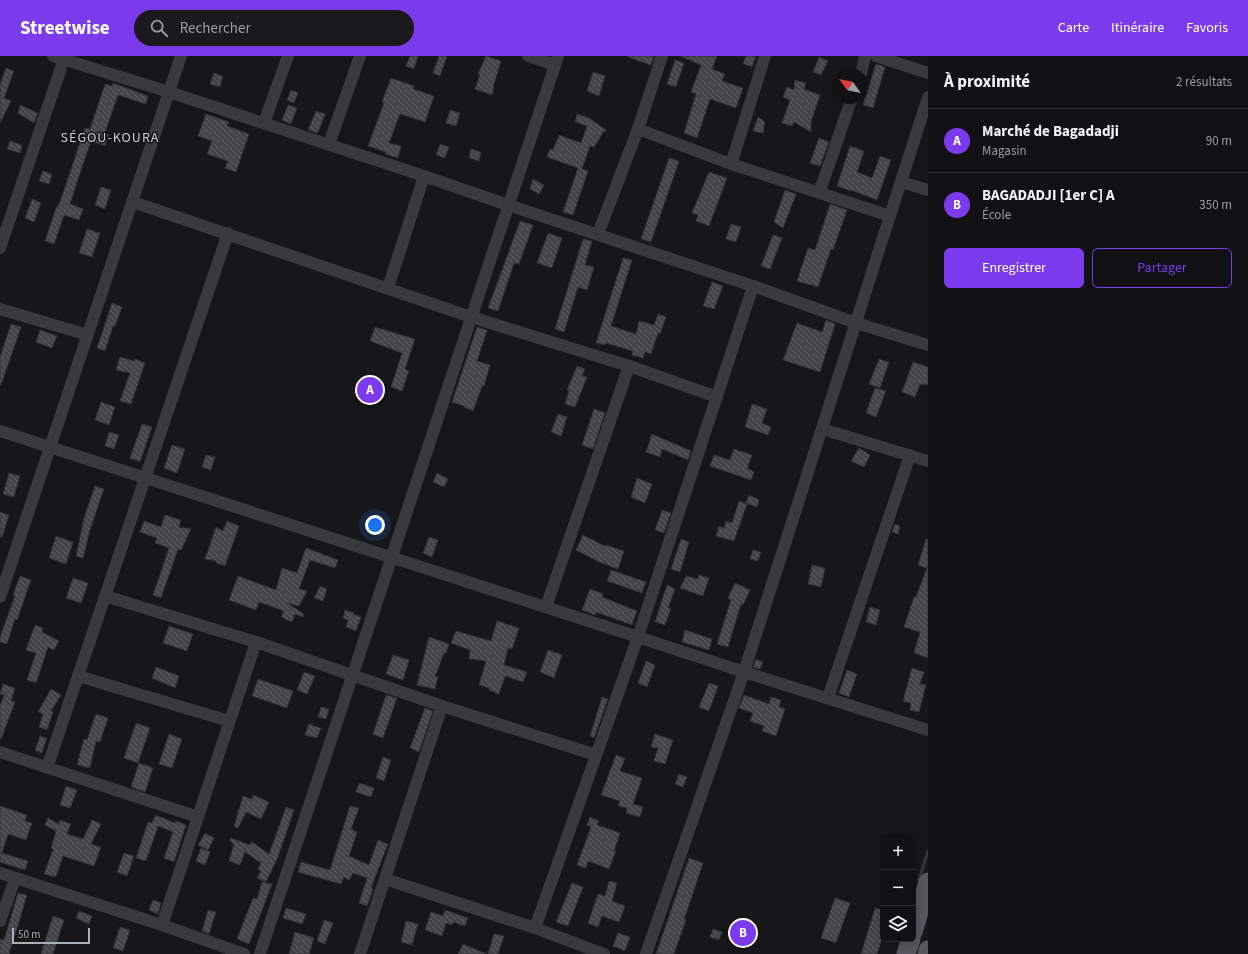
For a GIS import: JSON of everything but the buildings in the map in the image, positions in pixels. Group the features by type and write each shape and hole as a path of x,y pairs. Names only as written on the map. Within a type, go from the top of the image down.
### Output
{"main road":[{"path":"916,925 925,903 928,882"},
{"path":"906,954 910,942"},
{"path":"927,954 928,950"}],"street":[{"path":"0,597 181,56"},
{"path":"264,123 288,56"},
{"path":"329,144 360,56"},
{"path":"260,954 556,61 528,56"},
{"path":"598,234 638,129 662,56"},
{"path":"731,164 765,56"},
{"path":"862,68 865,56"},
{"path":"876,56 928,73"},
{"path":"0,248 61,57 329,144 928,345"},
{"path":"646,954 744,672 928,97"},
{"path":"819,193 850,104"},
{"path":"638,129 731,164 890,216"},
{"path":"388,288 424,176"},
{"path":"901,182 928,190"},
{"path":"133,202 228,233 471,317 629,366 717,397"},
{"path":"46,768 228,233"},
{"path":"535,928 638,637 753,286"},
{"path":"0,309 88,335"},
{"path":"546,607 629,366"},
{"path":"822,429 928,461"},
{"path":"0,431 744,672 928,730"},
{"path":"828,698 910,455"},
{"path":"105,596 256,642 442,706 596,755"},
{"path":"162,925 256,642"},
{"path":"78,676 229,721"},
{"path":"360,954 442,706"},
{"path":"0,752 198,816"},
{"path":"0,874 162,925 244,954"},
{"path":"0,921 15,879"},
{"path":"385,879 535,928 604,954"}],"waterway":[{"path":"919,880 928,851"}],"place":[{"name":"Marché de Bagadadji","path":"370,390"},
{"name":"BAGADADJI [1er C] A","path":"743,933"}],"district":[{"name":"SÉGOU-KOURA","path":"110,137"}]}
